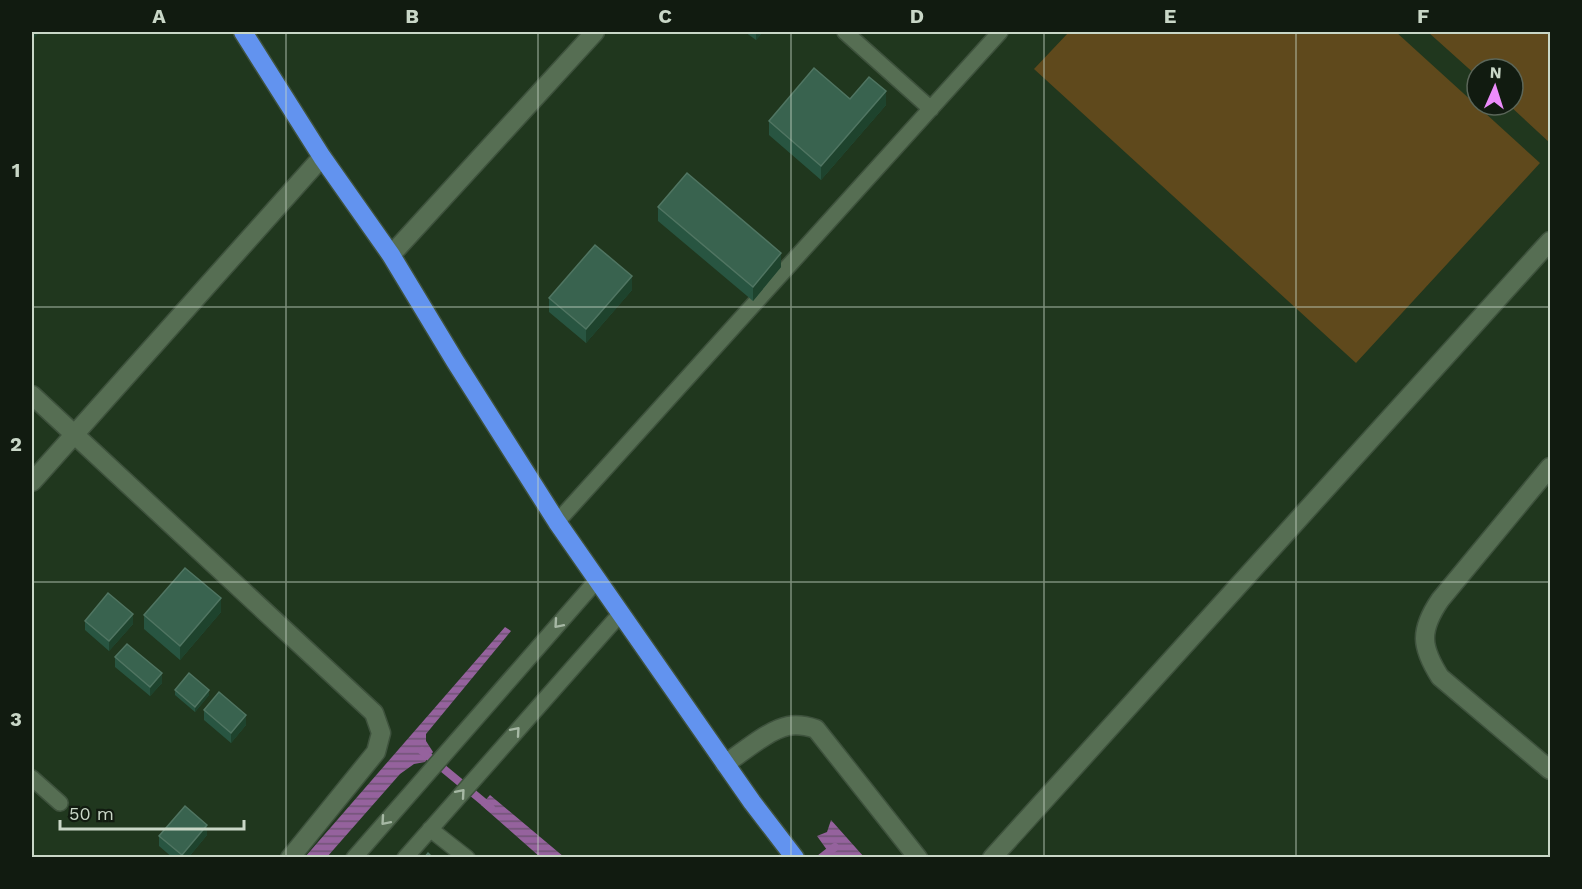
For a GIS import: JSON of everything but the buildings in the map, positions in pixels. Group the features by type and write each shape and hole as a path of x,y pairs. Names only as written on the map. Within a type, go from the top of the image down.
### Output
{"highway":[{"path":"243,32 322,157 391,255 556,522 752,802 795,858"}],"street":[{"path":"391,255 595,32"},
{"path":"32,482 322,157"},
{"path":"993,858 1551,241"},
{"path":"32,394 374,713 381,733 376,752 290,858"},
{"path":"1551,467 1440,600 1428,618 1425,638 1429,659 1440,677 1551,770"},
{"path":"725,764 786,726 801,725 816,729 918,858"}],"lane":[{"path":"845,32 931,109"},
{"path":"556,522 1000,32"},
{"path":"354,858 597,580"},
{"path":"405,858 621,613"},
{"path":"32,778 60,803"},
{"path":"430,829 467,858"}],"shaded area":[{"path":"1069,32 1396,32 1465,95 1465,117 1489,117 1540,163 1356,363 1034,69"},
{"path":"1428,32 1550,32 1550,143 1522,117 1525,117 1525,57 1465,57 1465,65"},
{"path":"505,627 511,631 426,734 426,741 433,752 425,762 414,764 400,774 327,857 305,857"},
{"path":"490,795 564,857 540,857 481,805"},
{"path":"831,820 864,857 832,857 817,836 827,832"}],"waterway":[{"path":"422,751 491,808"},
{"path":"821,858 835,847"}]}
